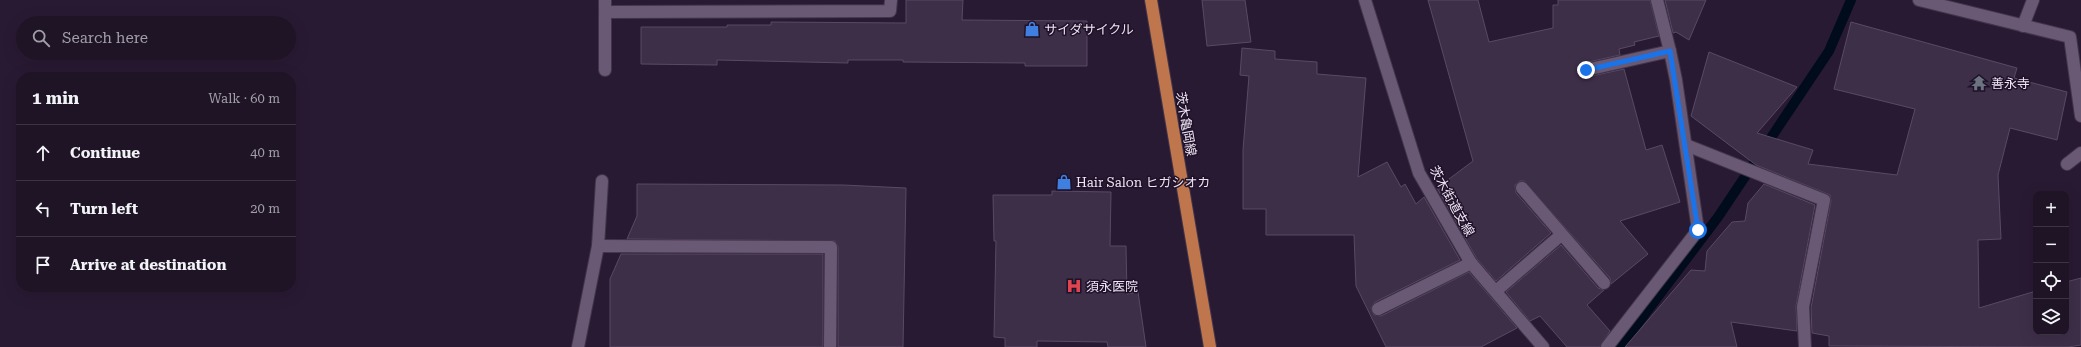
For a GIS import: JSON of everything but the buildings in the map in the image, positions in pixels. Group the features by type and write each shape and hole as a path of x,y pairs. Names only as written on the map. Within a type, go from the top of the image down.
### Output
{"main road":[{"name":"茨木亀岡線","path":"1151,0 1210,347"}],"street":[{"path":"605,70 605,6 890,11 891,0"},
{"name":"茨木街道支線","path":"1365,0 1419,173 1471,263 1543,347"},
{"path":"1607,347 1698,230 1686,145 1670,51 1657,0"},
{"path":"1919,0 2070,37 2081,116"},
{"path":"2023,26 2033,0"},
{"path":"1586,70 1670,51"},
{"path":"1686,145 1824,200 1803,307 1805,347"},
{"path":"2067,164 2081,152"},
{"path":"578,347 598,246 602,181"},
{"path":"1522,188 1604,283"},
{"path":"1496,291 1561,235"},
{"path":"598,246 831,247 830,347"},
{"path":"1378,309 1471,263"}],"waterway":[{"path":"1620,347 1718,217 1829,51 1851,0"}],"place":[{"name":"サイダサイクル","path":"1032,29"},
{"name":"善永寺","path":"1979,83"},
{"name":"Hair Salon ヒガシオカ","path":"1064,182"},
{"name":"須永医院","path":"1074,286"}],"route":[{"path":"1586,70 1670,51 1676,80 1698,230"}]}
